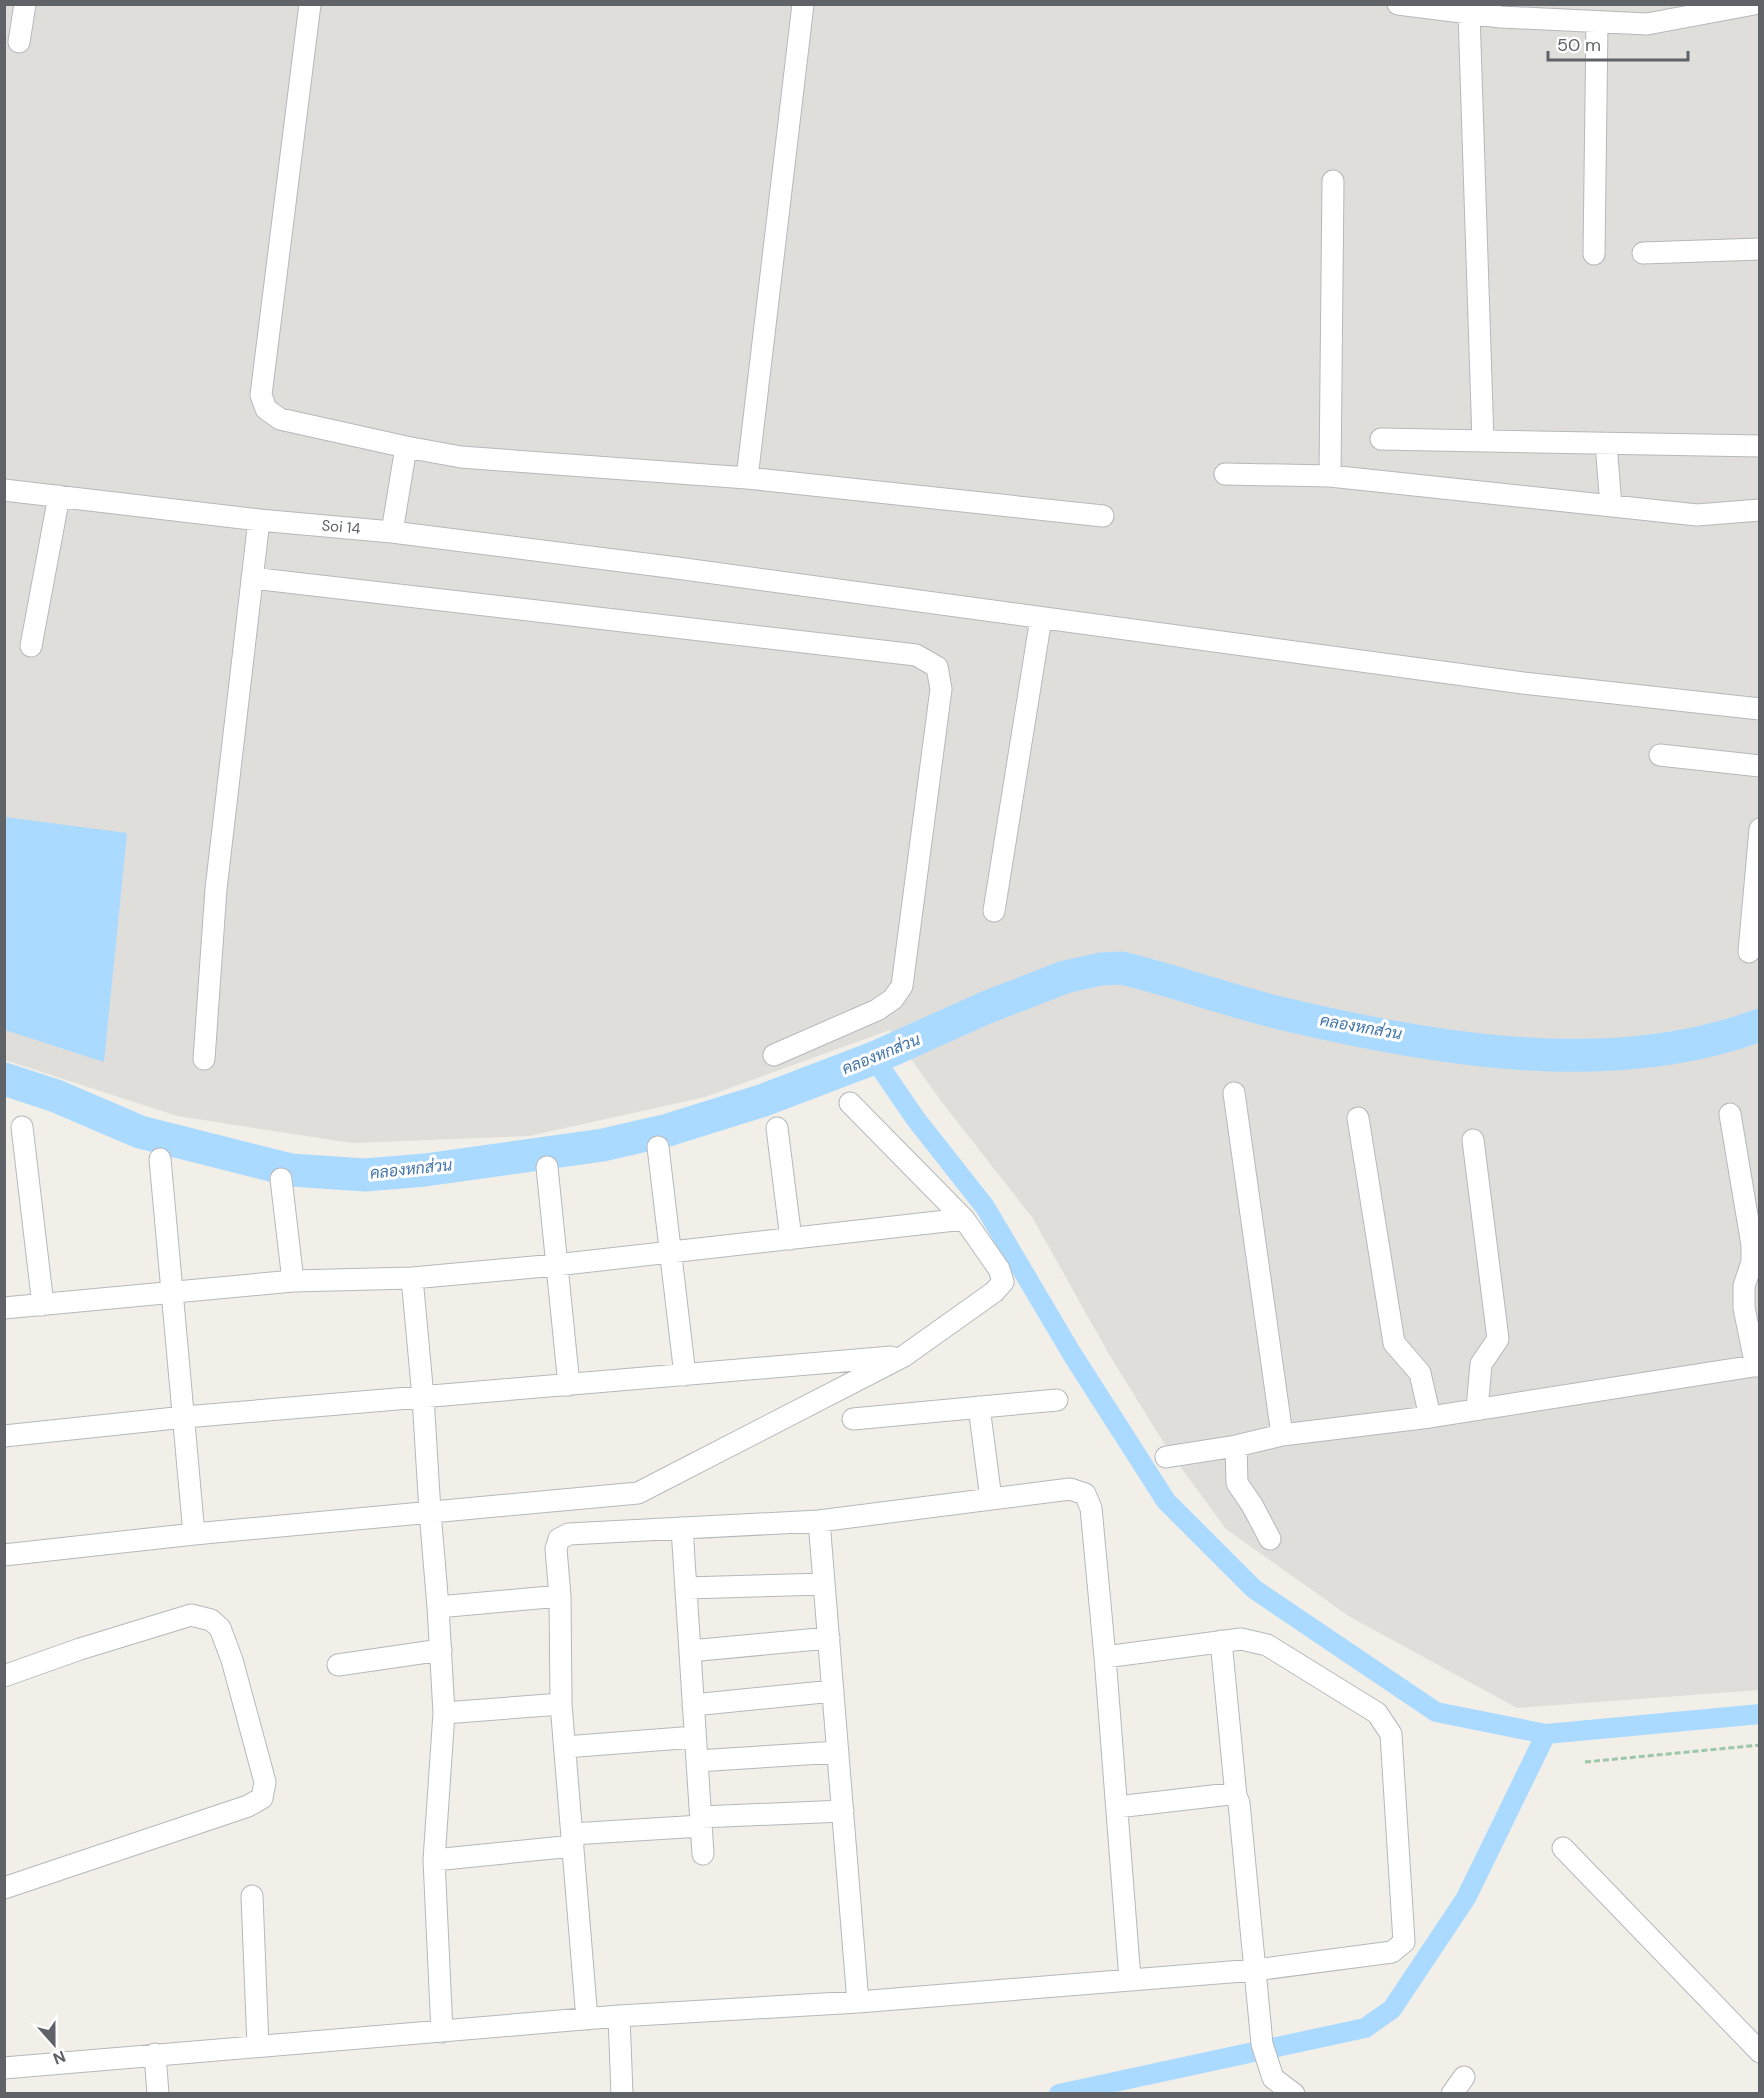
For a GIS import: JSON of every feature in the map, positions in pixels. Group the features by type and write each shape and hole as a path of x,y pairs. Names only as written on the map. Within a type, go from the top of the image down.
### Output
{"street":[{"path":"19,42 25,4"},
{"path":"310,4 261,395 266,409 280,419 461,458 747,478 1103,516"},
{"path":"747,478 803,4"},
{"path":"1398,4 1469,13 1490,10 1597,22 1647,24 1754,4"},
{"path":"1469,13 1483,441"},
{"path":"1594,254 1597,22"},
{"path":"1330,476 1333,181"},
{"path":"1643,253 1760,249"},
{"path":"1381,439 1760,446"},
{"path":"1606,444 1611,506"},
{"path":"392,531 406,447"},
{"path":"1225,474 1330,476 1697,514 1760,510"},
{"name":"Soi 14","path":"4,490 259,520 392,531 1523,684 1760,709"},
{"path":"31,646 58,496"},
{"path":"204,1059 216,889 259,520"},
{"path":"252,578 916,655 937,667 941,689 902,986 893,999 877,1010 774,1055"},
{"path":"994,911 1041,618"},
{"path":"1660,755 1760,766"},
{"path":"1749,952 1760,829"},
{"path":"1234,1093 1282,1435"},
{"path":"4,1555 194,1534 638,1493 904,1356 994,1292 1003,1282 999,1269 964,1219 850,1103"},
{"path":"1166,1456 1236,1446 1282,1435 1430,1416 1758,1365 1744,1308 1744,1286 1752,1262 1752,1245 1730,1114"},
{"path":"1358,1118 1394,1343 1420,1373 1430,1416"},
{"path":"22,1127 43,1305"},
{"path":"777,1128 791,1239"},
{"path":"1473,1140 1498,1339 1481,1364 1477,1409"},
{"path":"658,1146 685,1375"},
{"path":"160,1159 194,1534"},
{"path":"546,1167 569,1385"},
{"path":"281,1179 293,1281"},
{"path":"4,1308 293,1281 412,1278 556,1265 964,1219"},
{"path":"412,1278 423,1397 444,1713 434,1860 442,2032"},
{"path":"4,1436 184,1418 904,1356"},
{"path":"853,1419 1057,1400"},
{"path":"979,1407 991,1499"},
{"path":"1236,1446 1237,1483 1270,1539"},
{"path":"587,2019 561,1704 560,1596 556,1549 559,1539 568,1534 819,1521 1070,1489 1085,1494 1091,1508 1130,1979"},
{"path":"819,1521 858,2002"},
{"path":"682,1528 703,1854"},
{"path":"686,1588 824,1584"},
{"path":"438,1607 560,1596"},
{"path":"4,1676 80,1649 191,1615 211,1620 220,1628 232,1660 265,1782 262,1798 248,1806 4,1888"},
{"path":"690,1651 829,1638"},
{"path":"4,2067 619,2016 858,2002 1255,1970 1392,1952 1404,1942 1391,1734 1377,1713 1267,1645 1241,1638 1105,1657"},
{"path":"1221,1641 1262,2044 1273,2078 1294,2094"},
{"path":"338,1665 441,1650"},
{"path":"693,1705 833,1691"},
{"path":"444,1713 561,1704"},
{"path":"565,1747 695,1737"},
{"path":"697,1761 838,1752"},
{"path":"1117,1807 1230,1794 1236,1796"},
{"path":"434,1860 701,1822 843,1811"},
{"path":"1563,1848 1760,2052"},
{"path":"252,1896 258,2046"},
{"path":"619,2016 622,2094"},
{"path":"155,2054 158,2094"}],"path":[{"path":"1585,1762 1760,1745"}],"shaded area":[{"path":"5,5 1759,5 1759,1690 1517,1708 1350,1617 1226,1529 1171,1454 1149,1419 1110,1356 1032,1217 944,1105 890,1030 705,1097 529,1136 352,1143 177,1116 5,1060"}],"water":[{"path":"5,817 127,833 104,1062 5,1030"}],"waterway":[{"name":"คลองหกส่วน","path":"4,1079 56,1096 140,1132 291,1170 365,1175 425,1170 603,1145 668,1130 761,1101 874,1058 985,1008 1065,977 1101,969 1122,968 1260,1008 1397,1038 1520,1054 1582,1055 1643,1052 1703,1042 1760,1025"},
{"path":"874,1058 915,1118 985,1207 1072,1354 1166,1501 1254,1589 1436,1712 1546,1734 1760,1714"},
{"path":"1059,2094 1365,2028 1392,2009 1466,1898 1546,1734"}]}
